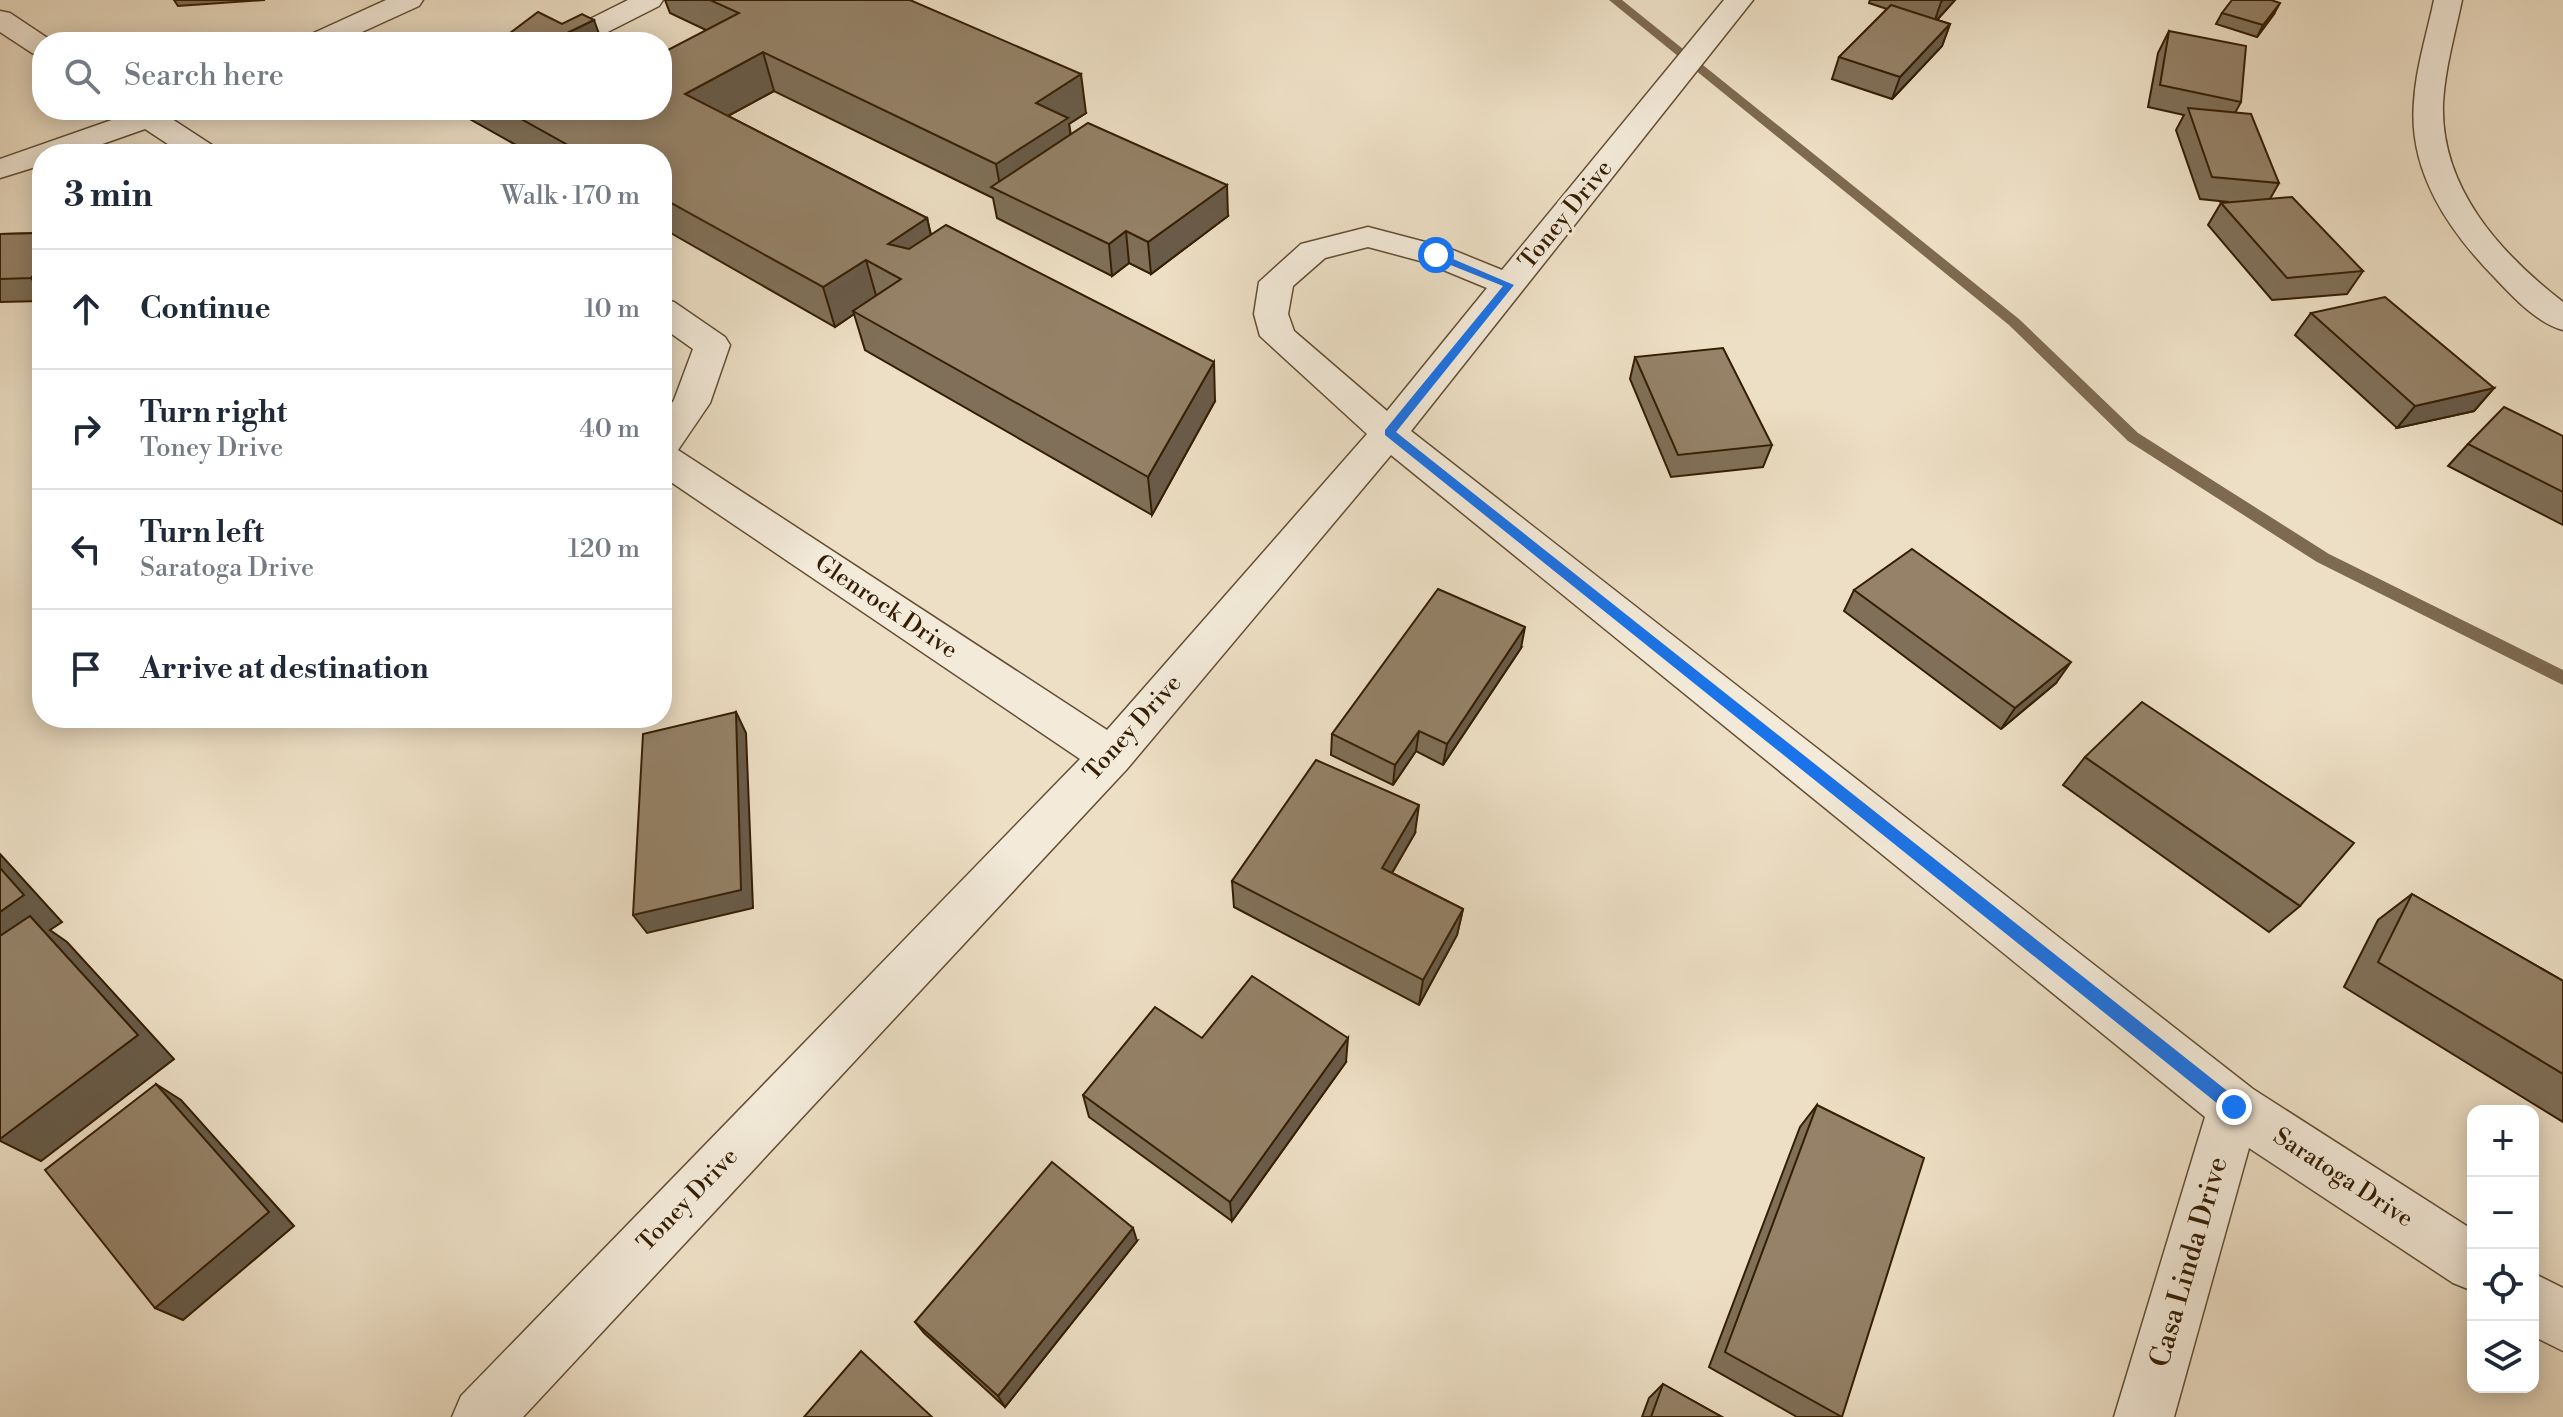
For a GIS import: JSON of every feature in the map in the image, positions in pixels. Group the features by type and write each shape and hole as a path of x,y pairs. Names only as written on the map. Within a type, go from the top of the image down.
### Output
{"street":[{"path":"339,32 409,0"},
{"path":"586,32 649,0"},
{"name":"Toney Drive","path":"482,1417 1111,756 1389,433 1739,0"},
{"path":"2448,0 2434,58 2428,116 2431,148 2442,184 2464,222 2499,264 2563,319"},
{"path":"0,19 32,40"},
{"path":"70,144 133,120"},
{"path":"161,120 191,144"},
{"path":"0,169 32,158"},
{"name":"Saratoga Drive","path":"1509,285 1436,255 1368,237 1313,251 1276,282 1271,314 1278,336 1389,433 2234,1107 2467,1259"},
{"path":"672,317 712,345 692,403 672,431"},
{"name":"Glenrock Drive","path":"672,465 1111,756"},
{"name":"Casa Linda Drive","path":"2144,1417 2234,1107"},
{"path":"2539,1306 2563,1322"}],"building":[{"path":"710,0 910,0 1081,74 1036,103 1068,118 996,164 763,52 685,94 927,218 888,244 909,249 946,225 1214,362 1148,477 853,311 901,279 866,260 823,287 672,204 672,144 566,144 523,120 672,120 672,48 739,13"},
{"path":"2232,0 2271,0 2280,3 2263,25 2222,13"},
{"path":"1891,5 1950,24 1900,77 1839,57"},
{"path":"538,12 562,24 582,14 594,20 569,32 511,32"},
{"path":"2169,31 2246,46 2241,102 2160,85"},
{"path":"2188,108 2251,114 2279,183 2212,177"},
{"path":"1088,123 1227,185 1148,242 1126,231 1109,244 991,187"},
{"path":"2292,197 2363,271 2287,278 2221,203"},
{"path":"32,233 31,278 0,279 0,234"},
{"path":"2385,297 2494,388 2415,406 2311,313"},
{"path":"1723,348 1772,445 1678,455 1635,357"},
{"path":"2504,407 2563,436 2563,492 2468,444"},
{"path":"1912,549 2071,662 2015,708 1854,590"},
{"path":"1438,589 1525,627 1447,744 1419,731 1395,765 1332,734"},
{"path":"2142,702 2354,843 2300,906 2085,757"},
{"path":"736,712 741,890 633,915 643,734"},
{"path":"1316,760 1419,805 1382,868 1463,909 1423,980 1232,881"},
{"path":"0,868 24,895 0,912"},
{"path":"2412,894 2563,981 2563,1074 2378,962"},
{"path":"30,916 138,1035 0,1139 0,936"},
{"path":"1252,976 1348,1038 1230,1202 1083,1095 1155,1007 1202,1038"},
{"path":"156,1084 269,1212 155,1308 45,1170"},
{"path":"1817,1105 1924,1158 1842,1417 1725,1352"},
{"path":"1052,1162 1133,1228 998,1396 915,1322"},
{"path":"861,1351 932,1417 804,1417"},
{"path":"1663,1384 1722,1417 1651,1417"}],"waterway":[{"path":"1615,0 2014,322 2133,437 2323,558 2563,678"}],"route":[{"path":"1436,255 1509,285 1389,433 2234,1107"}]}
